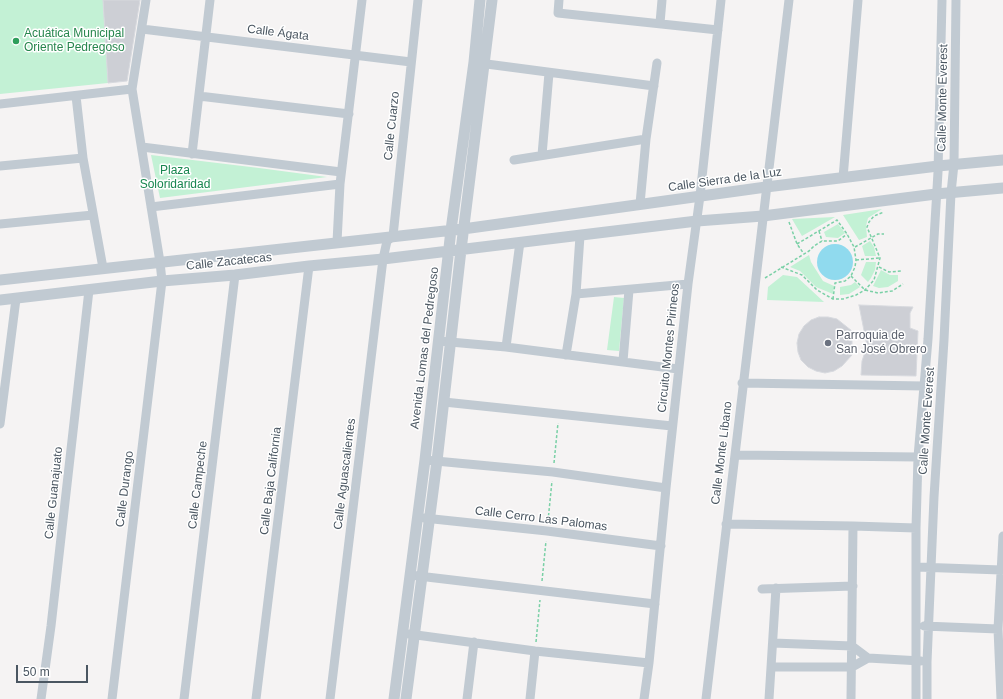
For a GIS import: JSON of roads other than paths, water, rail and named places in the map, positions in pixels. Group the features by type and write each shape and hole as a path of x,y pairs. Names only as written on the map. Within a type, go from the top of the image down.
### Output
{"street":[{"name":"Calle Durango","path":"112,699 161,271 132,89 146,0"},
{"path":"192,154 210,0"},
{"path":"337,242 340,184 350,114 362,0"},
{"name":"Calle Cuarzo","path":"384,255 390,238 418,0"},
{"name":"Avenida Lomas del Pedregoso","path":"394,699 408,634 416,576 423,518 425,460 439,342 455,247 463,228 479,63 480,0"},
{"name":"Avenida Lomas del Pedregoso","path":"423,518 437,461 451,342 455,247 451,230 479,63 492,0"},
{"path":"559,0 558,13 718,30"},
{"path":"660,23 662,0"},
{"name":"Circuito Montes Pirineos","path":"644,699 649,663 678,369 697,219 721,0"},
{"path":"766,191 789,0"},
{"path":"843,178 858,0"},
{"name":"Calle Monte Everest","path":"916,699 916,528 918,456 928,339 938,169 942,0"},
{"name":"Calle Monte Everest","path":"927,699 927,662 934,497 954,169 956,0"},
{"name":"Calle Ágata","path":"142,28 411,62"},
{"path":"941,52 956,52"},
{"path":"479,63 654,86"},
{"path":"640,204 646,139 657,63"},
{"path":"542,154 549,73"},
{"path":"0,104 132,89"},
{"path":"76,96 83,158 103,268"},
{"path":"199,96 350,114"},
{"path":"514,160 542,154 646,139"},
{"path":"142,147 342,172"},
{"path":"0,166 83,158"},
{"name":"Calle Sierra de la Luz","path":"451,230 640,204 699,200 766,191 843,178 938,169 954,169 1003,160"},
{"path":"151,207 340,184"},
{"path":"455,247 580,236 697,219 764,213 786,213 936,191 1003,188"},
{"name":"Calle Monte Líbano","path":"706,699 742,383 766,191"},
{"path":"0,224 93,215"},
{"name":"Calle Zacatecas","path":"0,300 89,290 161,271 337,242 390,238 451,230"},
{"path":"566,355 576,294 580,236"},
{"path":"506,347 520,242"},
{"name":"Calle Zacatecas","path":"0,280 103,268 235,275 455,247"},
{"name":"Calle Aguascalientes","path":"330,699 384,255"},
{"name":"Calle Baja California","path":"256,699 309,266"},
{"name":"Calle Campeche","path":"184,699 235,275"},
{"path":"576,294 688,284"},
{"name":"Calle Guanajuato","path":"41,699 51,626 89,290"},
{"path":"623,361 629,290"},
{"path":"0,424 16,299"},
{"path":"928,339 944,340"},
{"path":"439,342 506,347 678,369"},
{"path":"742,383 924,386"},
{"path":"444,402 672,426"},
{"path":"735,455 918,456"},
{"path":"425,460 553,472 666,488"},
{"path":"917,497 934,497"},
{"name":"Calle Cerro Las Palomas","path":"423,518 547,531 661,546"},
{"path":"726,524 916,528"},
{"path":"851,699 853,526"},
{"path":"1001,699 998,629 1003,536"},
{"path":"917,567 1001,570"},
{"path":"416,576 655,604"},
{"path":"762,589 853,586"},
{"path":"769,699 776,588"},
{"path":"917,626 998,629"},
{"path":"408,634 649,663"},
{"name":"Avenida Lomas del Pedregoso","path":"406,699 408,634"},
{"path":"467,699 474,642"},
{"path":"773,643 852,646 868,658"},
{"path":"530,699 535,650"},
{"path":"771,667 852,667 868,658 927,662"}],"water":[{"path":"835,244 845,247 850,252 853,262 850,272 845,277 835,280 825,277 820,272 817,262 820,252 825,247"}],"place":[{"name":"Acuática Municipal Oriente Pedregoso","path":"16,41"},
{"name":"Parroquia de San José Obrero","path":"828,343"}],"park label":[{"name":"Plaza Soloridaridad","path":"175,178"}]}
